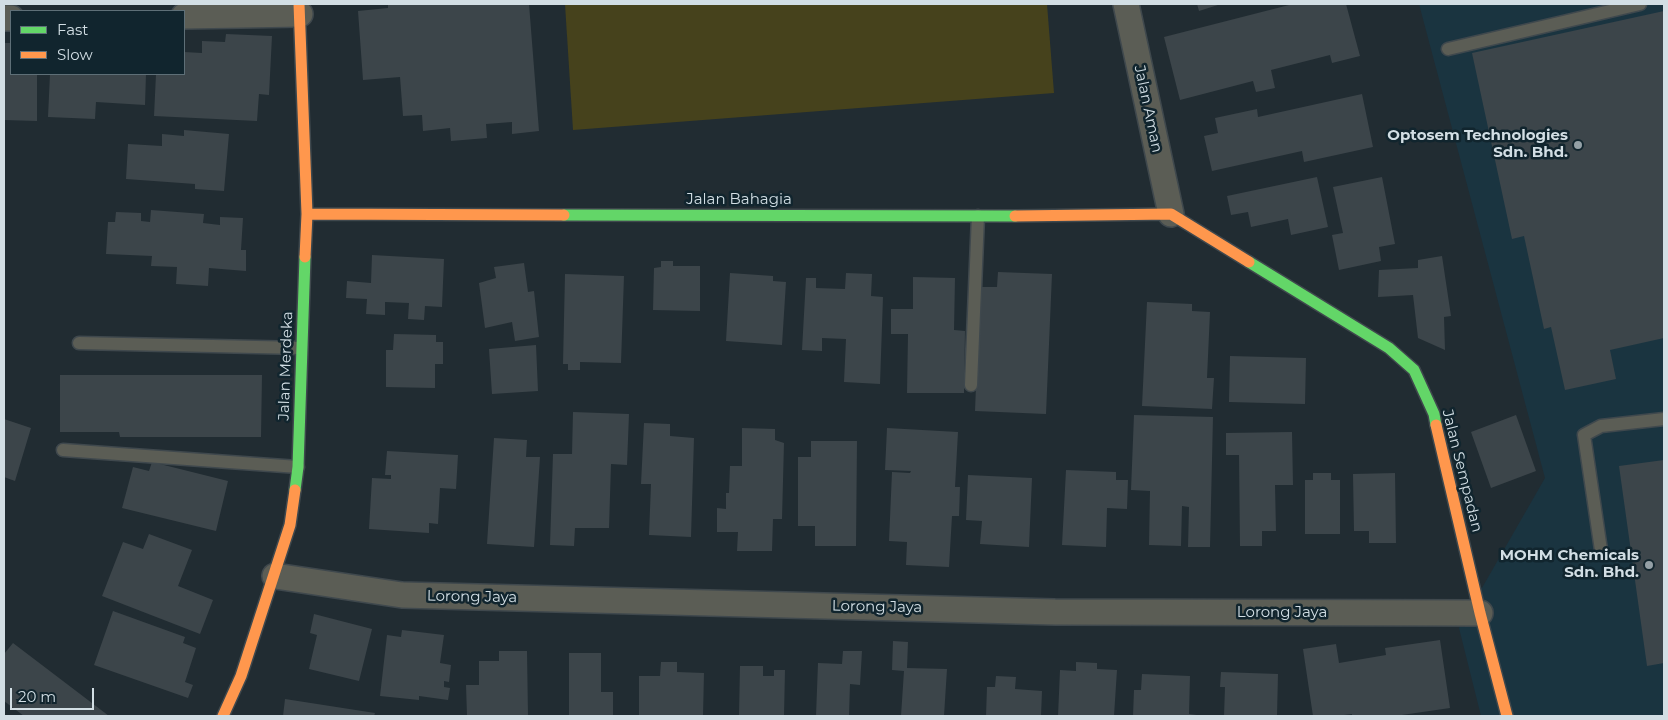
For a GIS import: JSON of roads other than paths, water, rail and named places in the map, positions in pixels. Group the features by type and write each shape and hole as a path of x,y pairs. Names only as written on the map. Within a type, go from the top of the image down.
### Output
{"street":[{"name":"Jalan Aman","path":"1126,4 1171,214"},
{"path":"185,16 300,9"},
{"name":"Jalan Merdeka","path":"223,716 241,676 275,576 290,525 298,467 307,214 300,9"},
{"name":"Jalan Bahagia","path":"307,214 978,216 1171,214"},
{"name":"Jalan Sempadan","path":"1171,214 1389,348 1414,370 1434,414 1480,613 1507,716"},
{"name":"Lorong Jaya","path":"275,576 402,595 422,596 1055,612 1480,613"}],"lane":[{"path":"1448,49 1640,4"},
{"path":"971,385 978,216"},
{"path":"79,343 301,348"},
{"path":"1601,550 1584,435 1601,426 1664,419"},
{"path":"63,450 298,467"}],"place":[{"name":"Optosem Technologies Sdn. Bhd.","path":"1578,145"},
{"name":"MOHM Chemicals Sdn. Bhd.","path":"1649,565"}]}
